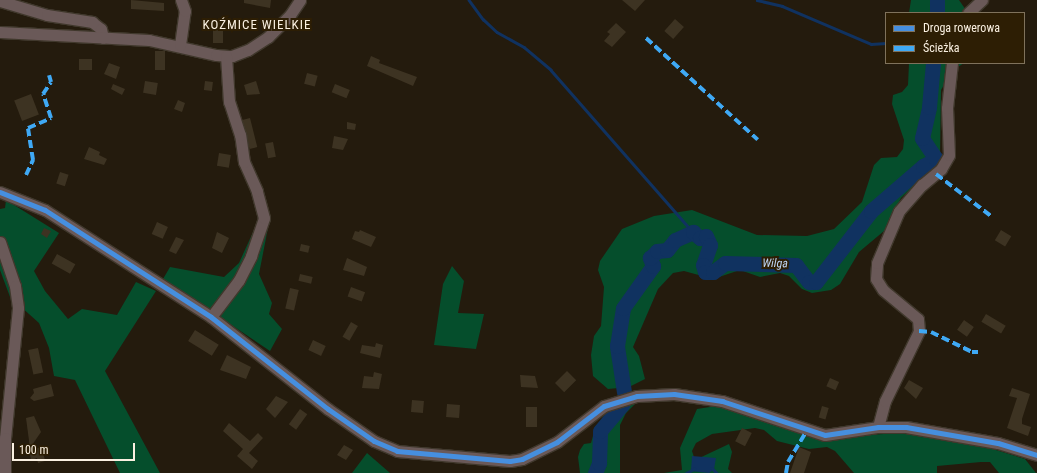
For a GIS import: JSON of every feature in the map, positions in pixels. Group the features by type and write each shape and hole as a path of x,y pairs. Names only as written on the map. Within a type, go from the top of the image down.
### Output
{"street":[{"path":"180,45 185,11 181,0"},
{"path":"0,32 103,38 180,45 226,56 244,52 268,37 290,15 300,0"},
{"path":"969,12 982,0"},
{"path":"0,1 41,14 92,22 101,29 103,38"},
{"path":"211,317 239,280 251,256 264,218 257,191 244,162 240,135 229,102 226,56"},
{"path":"878,427 885,401 918,331 918,319 883,290 876,279 877,263 899,212 922,185 941,169 949,155 947,108 952,64"},
{"path":"0,192 46,210 211,317 328,410 374,441 397,451 510,460 522,459 557,442 604,406 618,400 637,396 674,394 722,401 825,434 878,427 917,428 998,443 1037,455"},
{"path":"0,242 14,286 18,308 5,438 5,473"}],"green space":[{"path":"911,0 959,0 967,12 909,12"},
{"path":"909,64 962,64 952,71 941,90 940,157 935,166 901,198 884,231 859,252 840,284 831,290 812,293 802,289 789,276 780,273 760,277 740,270 713,279 684,271 673,273 658,289 633,347 639,356 645,379 629,387 608,389 593,376 591,355 594,336 601,326 604,287 598,270 600,261 622,229 654,216 692,210 757,235 807,236 834,229 862,202 874,165 881,158 897,157 903,149 904,140 892,104 893,95 902,92 908,85"},
{"path":"6,200 59,233 34,271 45,291 68,319 82,309 117,315 136,282 156,291 105,371 160,473 120,473 75,380 54,376 49,348 39,323 10,297 0,270 0,209 5,208"},
{"path":"258,221 268,228 259,274 272,303 269,314 282,329 270,351 163,279 170,267 224,277 239,263"},
{"path":"452,266 464,281 458,313 484,314 476,349 434,345 443,284"},
{"path":"638,401 626,413 620,425 620,473 580,473 578,457 580,450 584,444 591,443 595,429 603,417 621,406"},
{"path":"723,405 808,436 825,438 898,433 960,439 1025,459 1036,473 999,473 990,462 981,462 937,466 937,473 854,473 835,451 827,447 809,449 777,441 764,430 755,428 712,434 696,443 692,451 695,460 729,444 732,452 728,469 732,473 664,473 682,470 680,448 697,409"},
{"path":"367,453 390,473 352,473"}],"water":[{"path":"692,456 716,458 714,469 709,473 691,471"}],"building":[{"path":"131,0 164,3 164,11 131,9"},
{"path":"244,0 271,0 270,8 244,3"},
{"path":"622,0 645,0 635,11"},
{"path":"675,19 684,27 673,39 664,31"},
{"path":"213,20 223,20 223,43 213,43"},
{"path":"616,23 626,32 612,47 604,41 610,34 607,32"},
{"path":"155,51 165,51 165,70 155,70"},
{"path":"371,56 380,60 379,63 417,77 413,86 367,66"},
{"path":"79,59 92,59 92,70 79,70"},
{"path":"109,63 120,67 116,79 104,74"},
{"path":"307,73 318,76 315,86 304,84"},
{"path":"145,81 158,83 156,95 143,93"},
{"path":"205,81 213,82 212,91 204,90"},
{"path":"256,81 260,94 247,95 244,85"},
{"path":"113,84 125,89 122,95 111,89"},
{"path":"335,84 350,90 346,98 332,92"},
{"path":"31,94 39,115 22,121 14,100"},
{"path":"178,100 185,103 182,112 174,109"},
{"path":"250,118 257,147 249,149 242,120"},
{"path":"347,122 356,124 355,130 347,129"},
{"path":"334,136 348,139 343,150 332,148"},
{"path":"273,142 276,157 268,158 265,144"},
{"path":"89,147 100,152 99,155 107,159 104,165 84,159"},
{"path":"219,153 231,155 229,168 217,166"},
{"path":"60,172 69,175 65,186 56,183"},
{"path":"157,222 168,227 163,239 152,234"},
{"path":"44,228 51,231 47,238 41,234"},
{"path":"360,230 376,237 371,247 352,239 355,231 359,232"},
{"path":"1001,230 1011,236 1005,246 995,240"},
{"path":"217,232 229,238 222,253 212,248"},
{"path":"176,237 184,240 176,254 169,251"},
{"path":"301,244 310,246 308,253 299,251"},
{"path":"57,254 75,264 70,274 52,264"},
{"path":"347,258 367,267 364,276 343,270"},
{"path":"300,274 313,277 311,284 298,281"},
{"path":"351,287 365,292 362,302 348,296"},
{"path":"290,288 299,290 294,310 285,308"},
{"path":"986,314 1006,326 1001,334 981,322"},
{"path":"964,320 974,327 967,337 957,330"},
{"path":"351,322 358,326 349,341 342,337"},
{"path":"195,330 219,345 212,356 188,341"},
{"path":"313,340 326,346 321,356 308,350"},
{"path":"376,343 383,345 380,358 360,353 362,345 375,347"},
{"path":"38,348 43,372 33,375 28,350"},
{"path":"227,355 251,367 246,379 220,370"},
{"path":"567,371 576,380 564,392 555,383"},
{"path":"374,372 382,374 379,389 362,388 364,376 373,377"},
{"path":"520,375 535,376 538,388 521,387"},
{"path":"830,378 839,382 835,390 826,386"},
{"path":"909,380 923,388 916,399 904,388"},
{"path":"51,384 54,396 34,401 30,398 34,393 33,389"},
{"path":"1012,388 1030,394 1022,419 1022,424 1031,427 1028,436 1007,428 1017,398 1009,396"},
{"path":"276,396 288,402 275,418 266,409"},
{"path":"412,400 424,401 423,413 411,412"},
{"path":"447,404 460,405 459,418 446,417"},
{"path":"822,406 829,408 825,419 819,418"},
{"path":"526,407 537,407 537,427 526,427"},
{"path":"300,409 307,414 296,430 289,424"},
{"path":"34,416 41,432 30,448 26,418"},
{"path":"229,423 250,441 258,433 263,438 249,453 258,461 252,469 237,456 243,449 223,431"},
{"path":"742,428 752,433 745,446 735,441"},
{"path":"344,445 353,450 346,460 337,455"},
{"path":"42,447 45,461 38,463 37,458 31,460 29,450"},
{"path":"799,447 811,452 804,473 790,473"}],"waterway":[{"path":"469,0 483,19 497,32 524,47 551,70 693,232"},
{"path":"757,0 782,6 871,44 885,43"},
{"name":"Wilga","path":"937,0 937,12"},
{"name":"Wilga","path":"624,392 617,346 623,308 653,266 650,258 657,251 667,250 675,240 693,232 700,238 706,236 710,245 703,265 705,272 713,272 725,263 796,265 809,282 816,282 871,211 923,166 936,159 922,138 929,107 933,64"},
{"name":"Wilga","path":"595,473 599,463 600,431 623,404"},
{"name":"Wilga","path":"598,468 600,473"},
{"path":"712,468 717,473"},
{"path":"686,473 694,469"}],"marked path":[{"path":"646,38 758,140"},
{"path":"26,175 33,160 28,128 51,118 43,94 51,82 49,75"},
{"path":"936,174 991,216"},
{"path":"919,331 931,332 972,352 978,352"},
{"path":"786,473 788,462 807,430"}],"cycle path":[{"path":"0,192 45,210 211,317 328,409 374,441 397,451 510,461 522,459 557,442 604,406 637,396 674,394 722,401 825,435 878,427 906,427 998,443 1037,455"}],"district":[{"name":"KOŹMICE WIELKIE","path":"257,25"}]}
